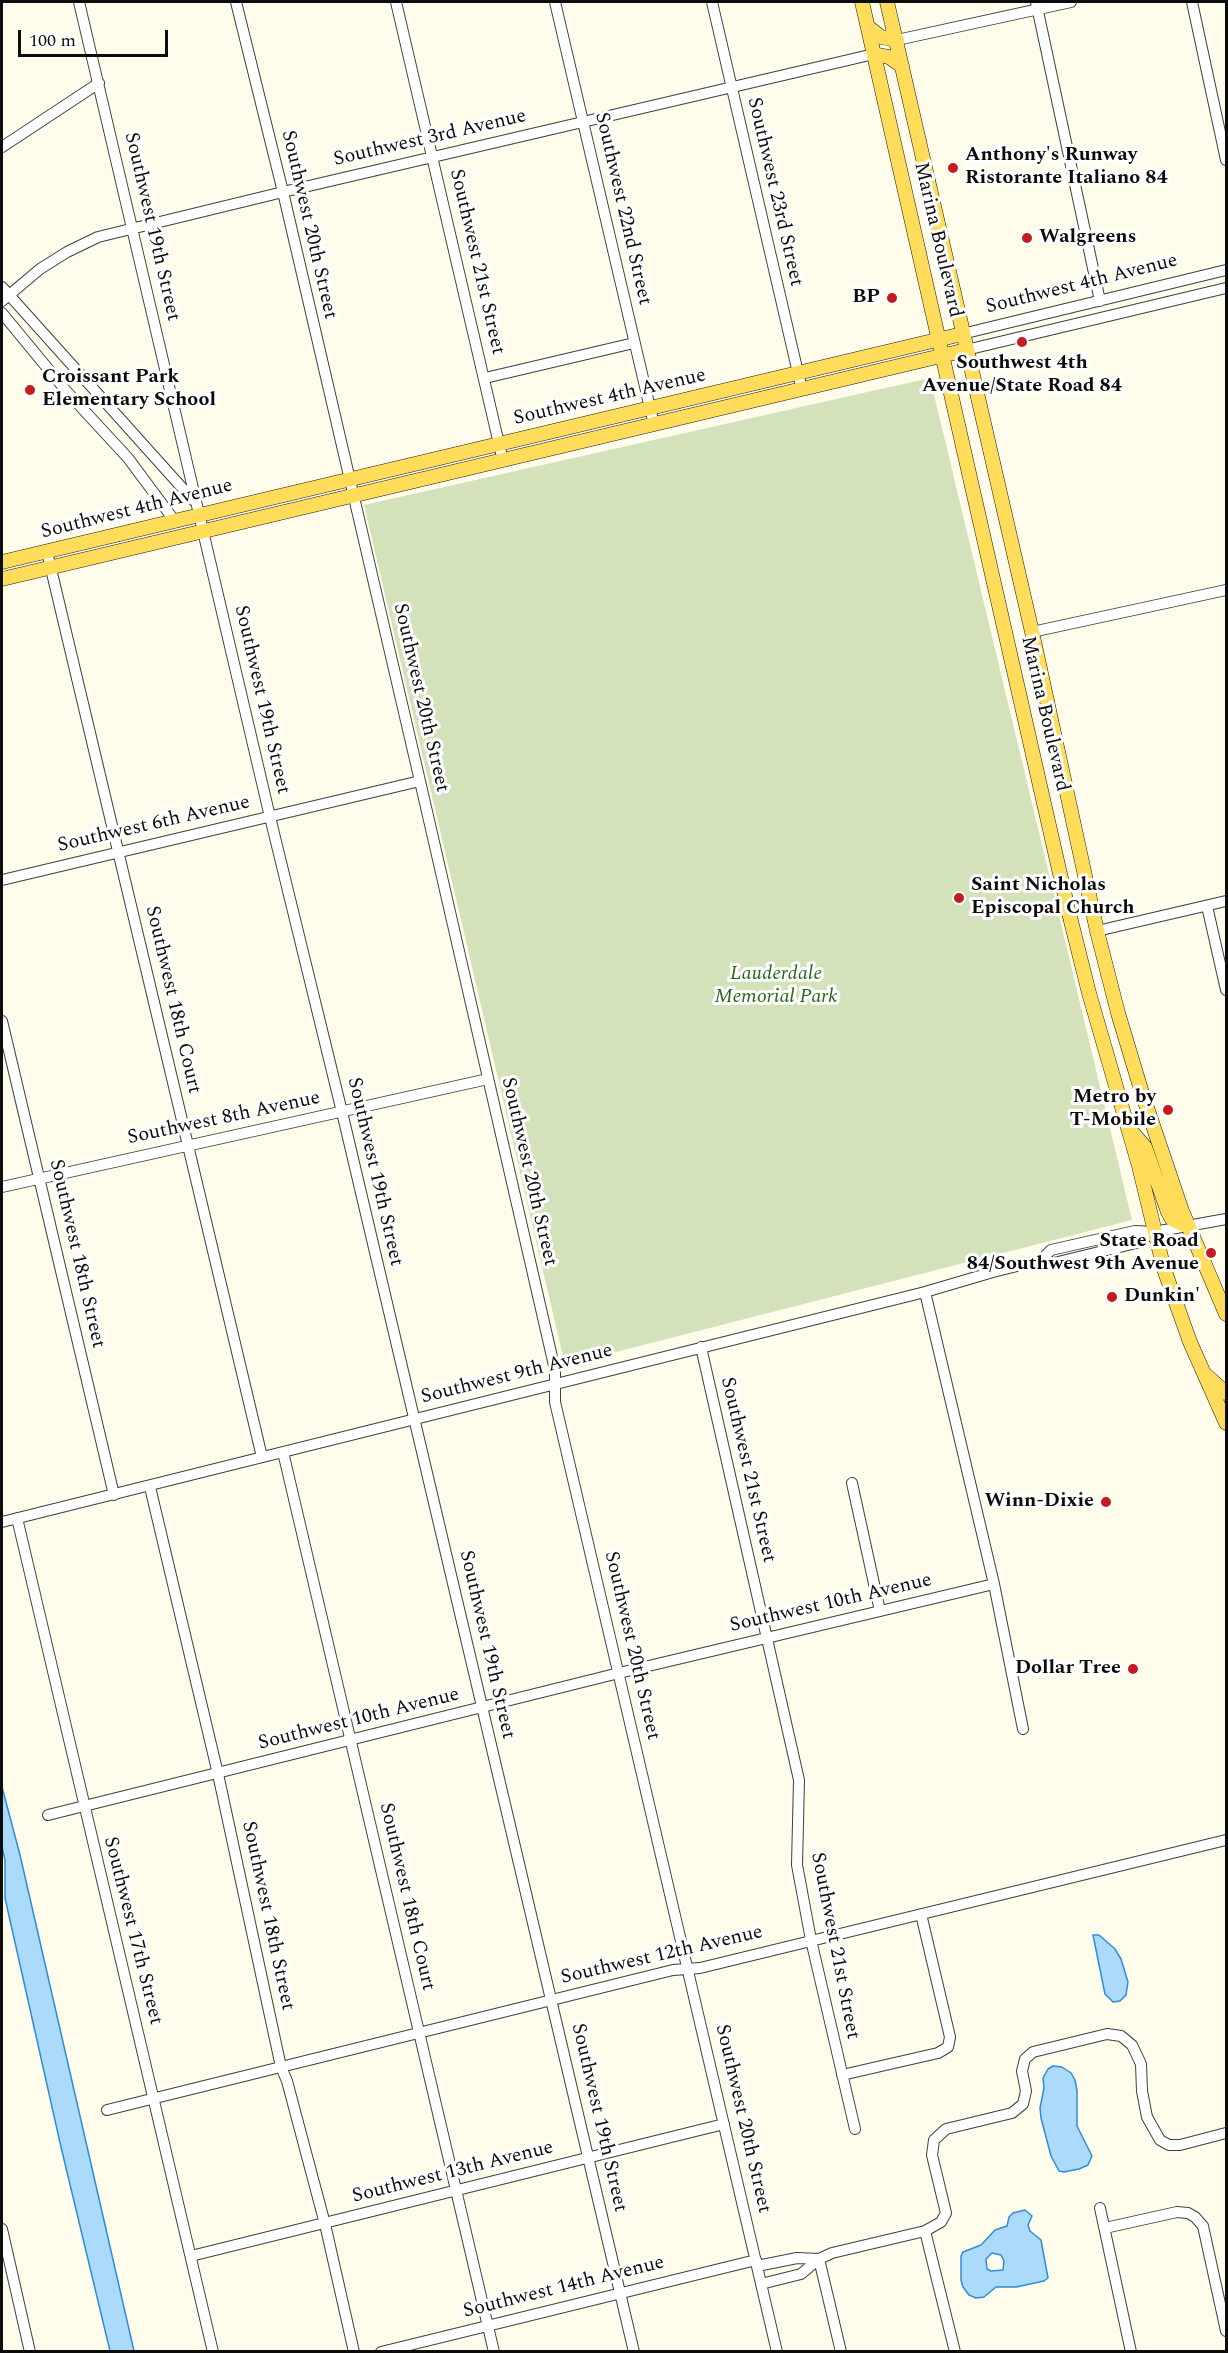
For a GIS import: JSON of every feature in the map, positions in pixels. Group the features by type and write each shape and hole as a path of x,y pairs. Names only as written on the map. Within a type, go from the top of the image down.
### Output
{"main road":[{"name":"Marina Boulevard","path":"862,2 1089,993 1177,1309 1227,1424"},
{"name":"Marina Boulevard","path":"887,2 1032,632 1097,931 1135,1071 1188,1227 1227,1314"},
{"path":"868,27 881,37 897,40"},
{"path":"874,54 889,57 902,66"},
{"name":"Southwest 4th Avenue","path":"2,562 174,520 197,508 349,480 962,334"},
{"name":"Southwest 4th Avenue","path":"2,579 966,350"},
{"path":"1068,909 1088,927 1097,931"},
{"path":"1128,1127 1144,1147 1172,1219 1188,1227"},
{"path":"1204,1374 1227,1392"}],"street":[{"name":"Southwest 19th Street","path":"80,2 202,531 342,1112 634,2352"},
{"name":"Southwest 20th Street","path":"236,2 283,192 420,781 555,1370 555,1402 777,2352"},
{"name":"Southwest 21st Street","path":"396,2 503,461"},
{"name":"Southwest 22nd Street","path":"555,2 654,425"},
{"name":"Southwest 23rd Street","path":"712,2 802,390"},
{"path":"897,40 1037,5 1071,2"},
{"path":"1191,2 1227,160"},
{"path":"1037,5 1100,301"},
{"name":"Southwest 3rd Avenue","path":"4,294 67,252 98,237 133,227 874,54"},
{"path":"2,147 99,82"},
{"name":"Southwest 4th Avenue","path":"962,334 1227,270"},
{"name":"Southwest 4th Avenue","path":"966,350 1227,288"},
{"path":"4,294 197,508"},
{"path":"2,313 68,393 128,458 174,520"},
{"path":"485,378 634,344"},
{"name":"Southwest 18th Court","path":"47,552 262,1457"},
{"path":"1032,632 1227,590"},
{"name":"Southwest 6th Avenue","path":"2,880 420,781"},
{"path":"1097,931 1227,901"},
{"path":"1207,906 1227,990"},
{"name":"Southwest 18th Street","path":"2,1021 114,1495"},
{"name":"Southwest 8th Avenue","path":"2,1187 488,1079"},
{"name":"Southwest 9th Avenue","path":"2,1522 150,1487 925,1292 1041,1260 1054,1263 1136,1243 1154,1232 1227,1219"},
{"path":"925,1292 994,1584 1023,1729"},
{"name":"Southwest 21st Street","path":"701,1347 799,1780 797,1865 811,1940 855,2129"},
{"name":"Southwest 18th Court","path":"283,1452 494,2352"},
{"path":"852,1484 880,1611"},
{"name":"Southwest 18th Street","path":"150,1487 218,1774 280,2067 287,2081 326,2224 354,2352"},
{"name":"Southwest 17th Street","path":"17,1518 83,1808 213,2352"},
{"name":"Southwest 10th Avenue","path":"48,1815 619,1673 994,1584"},
{"name":"Southwest 12th Avenue","path":"107,2110 673,1970 700,1968 1227,1840"},
{"path":"842,2075 938,2053 948,2047 950,2037 921,1914"},
{"path":"761,2284 801,2274 819,2259 832,2253 925,2231 941,2223 946,2213 932,2155 933,2140 946,2129 1012,2113 1023,2104 1026,2091 1022,2071 1025,2059 1033,2052 1107,2034 1121,2036 1132,2045 1142,2064 1142,2091 1147,2117 1160,2140 1169,2145 1180,2145 1227,2133"},
{"name":"Southwest 13th Avenue","path":"190,2256 724,2124"},
{"path":"1100,2208 1131,2352"},
{"path":"1105,2228 1177,2212 1188,2213 1195,2217 1203,2226 1227,2331"},
{"path":"2,2229 30,2352"},
{"path":"925,2231 955,2352"},
{"name":"Southwest 14th Avenue","path":"381,2352 620,2293 756,2263 797,2258 819,2259"},
{"path":"819,2259 841,2352"}],"green space":[{"name":"Lauderdale Memorial Park","path":"930,378 1132,1220 565,1365 364,505"}],"water":[{"path":"2,1787 20,1855 134,2351 110,2351 61,2147 5,1898"},
{"path":"1093,1935 1099,1935 1115,1949 1121,1959 1128,1982 1126,1995 1120,2001 1113,2002 1105,1994"},
{"path":"1053,2066 1062,2067 1071,2073 1075,2080 1077,2126 1092,2156 1088,2165 1064,2172 1059,2171 1051,2156 1041,2118 1043,2078 1048,2069"},
{"path":"1025,2210 1032,2216 1028,2225 1030,2231 1041,2240 1048,2278 1044,2281 1016,2287 996,2287 984,2297 976,2298 969,2295 961,2280 963,2252 981,2245 995,2230 1007,2226 1009,2217 1013,2213","holes":["992,2253 1001,2255 1004,2261 1003,2270 987,2269 986,2259"]}],"place":[{"name":"Anthony's Runway Ristorante Italiano 84","path":"953,168"},
{"name":"Walgreens","path":"1027,238"},
{"name":"BP","path":"892,298"},
{"name":"Southwest 4th Avenue/State Road 84","path":"1022,342"},
{"name":"Croissant Park Elementary School","path":"30,390"},
{"name":"Saint Nicholas Episcopal Church","path":"959,898"},
{"name":"Metro by T-Mobile","path":"1168,1110"},
{"name":"State Road 84/Southwest 9th Avenue","path":"1211,1253"},
{"name":"Dunkin'","path":"1112,1297"},
{"name":"Winn-Dixie","path":"1106,1502"},
{"name":"Dollar Tree","path":"1133,1669"}]}
